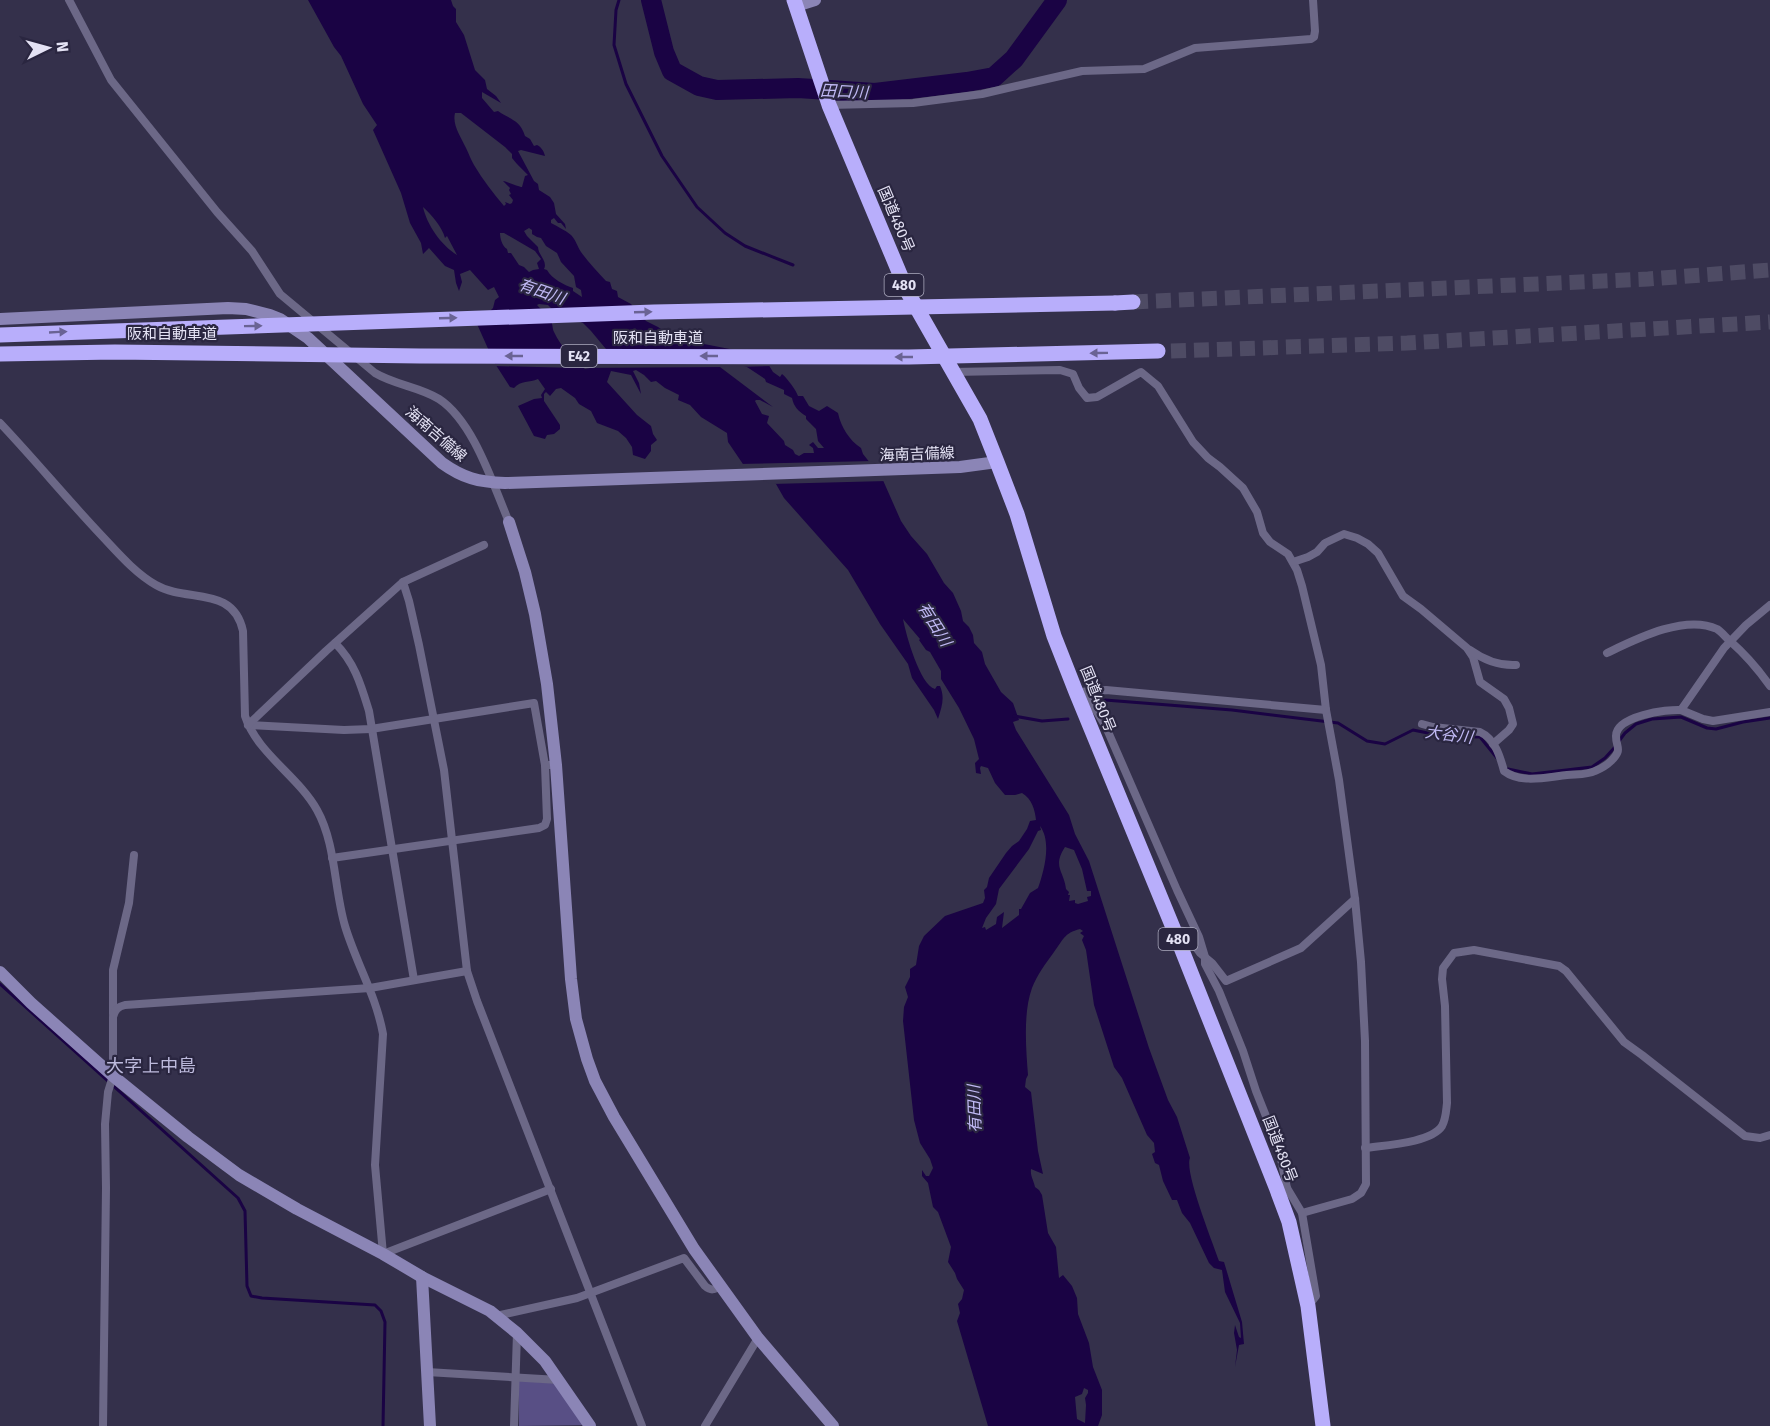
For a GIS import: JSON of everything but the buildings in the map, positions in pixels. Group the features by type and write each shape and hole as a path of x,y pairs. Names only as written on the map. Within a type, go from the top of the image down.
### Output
{"highway":[{"name":"国道480号","path":"795,3 828,103 907,291 980,419 998,462 1017,514 1054,636 1282,1188 1308,1306 1323,1426"},
{"name":"阪和自動車道","path":"0,335 654,312 1133,302"},
{"name":"阪和自動車道","path":"0,354 127,352 420,356 909,357 1164,351"}],"street":[{"path":"69,0 111,80 217,213 252,251 280,294 375,373 441,400 457,417 474,441 499,483 525,572 547,684 550,765 572,991 576,1019 587,1059 604,1100 694,1249 758,1338 833,1426"},
{"path":"795,3 814,0"},
{"path":"828,103 913,103 982,94 1082,71 1144,69 1195,48 1311,39 1315,31 1313,0"},
{"name":"海南吉備線","path":"0,319 228,308 246,309 270,315 308,338 442,463 471,479 499,483 960,467 998,462"},
{"path":"953,372 1060,370 1073,374 1078,388 1087,398 1097,397 1141,372 1158,386 1192,442 1243,488 1257,512 1263,533 1270,542 1288,554 1300,578 1321,665 1355,899 1365,1041 1366,1184 1361,1193 1352,1199 1302,1213"},
{"path":"0,423 119,554 155,585 164,589 218,600 237,615 243,631 244,706 248,725 256,739 313,803 322,819 345,925 379,1013 383,1034 375,1165 383,1254"},
{"path":"1293,562 1308,557 1317,552 1325,543 1344,534 1357,538 1378,553 1403,596 1467,648 1496,664 1516,665"},
{"path":"248,725 403,582 484,545"},
{"path":"403,582 410,601 444,770 467,971 642,1426"},
{"path":"1681,710 1724,648 1746,625 1770,606"},
{"path":"1607,653 1643,635 1687,625 1704,626 1718,630 1746,655 1770,686"},
{"path":"335,643 351,663 360,681 369,711 414,980"},
{"path":"1467,648 1473,657 1480,682 1504,699 1512,717 1513,724 1509,730 1493,744"},
{"path":"1079,692 1106,690 1326,710"},
{"path":"1079,692 1097,712 1106,727 1199,937 1205,964 1219,991 1243,1052 1279,1149 1282,1188 1302,1213 1316,1296 1308,1306"},
{"path":"248,725 325,730 371,729 534,703 550,765 544,825 531,830 332,858"},
{"path":"1422,724 1480,732 1486,735 1499,754 1504,771 1510,776 1532,779 1596,771 1617,753 1618,730 1640,715 1670,709 1681,710 1713,721 1770,712"},
{"path":"103,1426 105,1124 108,1092 113,1076 112,970 129,903 134,855"},
{"path":"1174,930 1184,932 1226,981 1300,948 1355,899"},
{"path":"1365,1148 1425,1138 1441,1128 1446,1118 1447,1103 1443,968 1454,953 1464,950 1559,966 1566,970 1633,1050 1745,1136 1760,1138 1770,1135"},
{"path":"113,1017 118,1007 125,1005 370,988 467,971"},
{"path":"0,972 31,1003 113,1076 239,1175 422,1277 490,1311 517,1333 545,1361 590,1426"},
{"path":"383,1254 551,1190"},
{"path":"496,1316 556,1304 684,1258 705,1286 714,1290 720,1286"},
{"path":"422,1277 430,1426"},
{"path":"514,1426 517,1333"},
{"path":"705,1426 758,1338"},
{"path":"427,1372 559,1380"}],"shaded area":[{"path":"519,1381 556,1383 585,1425 519,1426"}],"water":[{"name":"有田川","path":"308,0 451,0 456,9 456,22 464,35 475,70 485,80 487,89 501,103 482,92 482,98 494,112 498,111 518,123 525,136 534,146 537,145 544,152 545,156 518,151 534,181 538,184 539,190 550,197 554,203 556,214 565,224 566,229 554,218 551,223 571,235 581,252 606,281 610,282 612,289 617,291 618,297 631,304 646,321 674,338 688,343 740,351 765,359 773,372 780,377 782,374 798,396 803,396 809,406 819,411 827,406 838,413 846,433 861,448 863,454 882,478 901,521 953,593 963,621 973,635 974,643 982,652 985,664 1001,692 1013,703 1019,720 1013,722 1016,730 1069,815 1075,834 1089,861 1149,1048 1168,1100 1177,1117 1190,1158 1191,1177 1200,1208 1219,1261 1224,1262 1242,1322 1244,1344 1239,1345 1235,1367 1237,1350 1234,1333 1235,1325 1241,1338 1240,1323 1225,1292 1222,1270 1214,1268 1209,1263 1177,1200 1172,1200 1163,1181 1159,1165 1155,1163 1152,1154 1155,1152 1154,1143 1147,1135 1122,1078 1114,1067 1094,1005 1086,950 1082,940 1084,936 1080,933 1083,931 1080,929 1064,938 1036,978 1032,988 1026,1019 1028,1075 1025,1087 1031,1092 1043,1174 1031,1169 1032,1176 1035,1187 1042,1195 1048,1233 1056,1247 1059,1278 1063,1275 1072,1286 1077,1298 1078,1314 1102,1390 1102,1415 1098,1426 988,1426 957,1321 960,1313 958,1304 964,1290 948,1262 951,1247 938,1212 933,1207 928,1183 922,1176 922,1170 926,1176 929,1176 933,1168 920,1143 914,1120 903,1021 904,1007 908,997 905,987 910,977 910,969 916,965 919,946 924,936 945,916 983,903 984,890 989,878 1006,853 1019,841 1030,821 1036,820 1032,805 1022,793 1005,795 995,783 988,768 981,766 981,774 976,773 975,763 979,759 974,739 941,679 941,671 930,652 926,650 903,619 914,659 924,679 929,686 935,689 940,686 942,690 942,706 938,719 912,678 908,664 880,624 848,570 784,498 776,484 747,470 728,442 727,433 701,417 690,405 678,400 679,395 656,381 651,382 636,370 633,371 641,394 631,375 611,371 607,382 637,415 651,426 657,440 651,445 651,451 645,459 633,455 632,447 626,438 618,431 597,423 591,411 561,388 556,389 550,396 546,392 544,394 544,401 560,425 560,429 554,434 547,435 545,439 534,436 518,406 542,398 541,395 545,389 538,379 522,383 514,388 510,387 494,362 477,324 493,308 495,300 499,297 494,287 488,290 470,270 460,274 462,282 459,291 454,270 445,266 429,248 423,254 421,243 410,223 401,193 373,130 377,125 363,104 341,56","holes":["455,113 461,113 505,147 528,175 525,176 522,187 503,181 510,188 511,194 509,195 513,200 512,203 505,202 504,206 485,181 472,161 455,122","423,207 436,221 445,238 447,236 457,255 440,240 428,221","529,228 532,234 541,238 546,246 557,253 561,262 574,276 576,287 581,290 582,297 573,291 573,288 558,281 544,269 545,263 538,247 524,231","500,233 504,233 535,251 541,259 537,263 539,269 529,272 519,265 511,253 508,253","537,305 548,305 555,312 583,323 591,331 606,349 593,367 585,369 560,343 547,315","733,363 747,367 766,382 784,390 784,394 792,398 797,408 816,429 818,441 824,448 818,448 813,442 809,445 813,448 814,453 804,453 799,456 795,454 767,423 769,416 762,414 755,401 760,400 773,407 716,364","1040,826 1046,840 1046,848 1038,888 1030,893 1019,909 1019,915 1002,928 1004,912 997,917 996,924 986,930 985,927 982,928 996,904 999,889 1029,849 1038,831 1041,830","1065,847 1074,850 1082,869 1087,891 1091,891 1091,896 1087,897 1088,901 1078,904 1075,900 1069,901 1070,895 1066,889 1059,859","1084,1388 1088,1390 1085,1398 1085,1423 1077,1419 1075,1397 1082,1394"]}],"pier":[{"path":"767,357 774,366 577,368 493,366 492,364 579,360 589,366 597,361"},
{"path":"873,461 887,481 771,484 745,473 739,464"}],"waterway":[{"path":"619,0 616,10 614,45 626,84 662,156 697,207 725,233 745,246 793,265"},
{"name":"田口川","path":"651,0 664,52 672,71 699,86 717,90 798,88 875,93 994,77 1014,59 1057,0"},
{"name":"大谷川","path":"1101,702 1105,700 1232,710 1338,723 1367,741 1385,744 1413,730 1443,736 1480,737 1497,758"},
{"name":"大谷川","path":"1014,716 1042,721 1068,719"},
{"name":"大谷川","path":"1619,741 1636,724 1652,719 1681,717 1707,728 1716,729 1770,718"},
{"name":"大谷川","path":"1508,769 1532,774 1592,767 1615,747"},
{"path":"0,984 238,1198 245,1211 247,1286 251,1296 375,1305 381,1311 385,1322 383,1426"}],"tunnel":[{"path":"1133,302 1648,279 1770,270"},
{"path":"1171,351 1407,343 1770,322"}],"district":[{"name":"大字上中島","path":"151,1066"}]}
